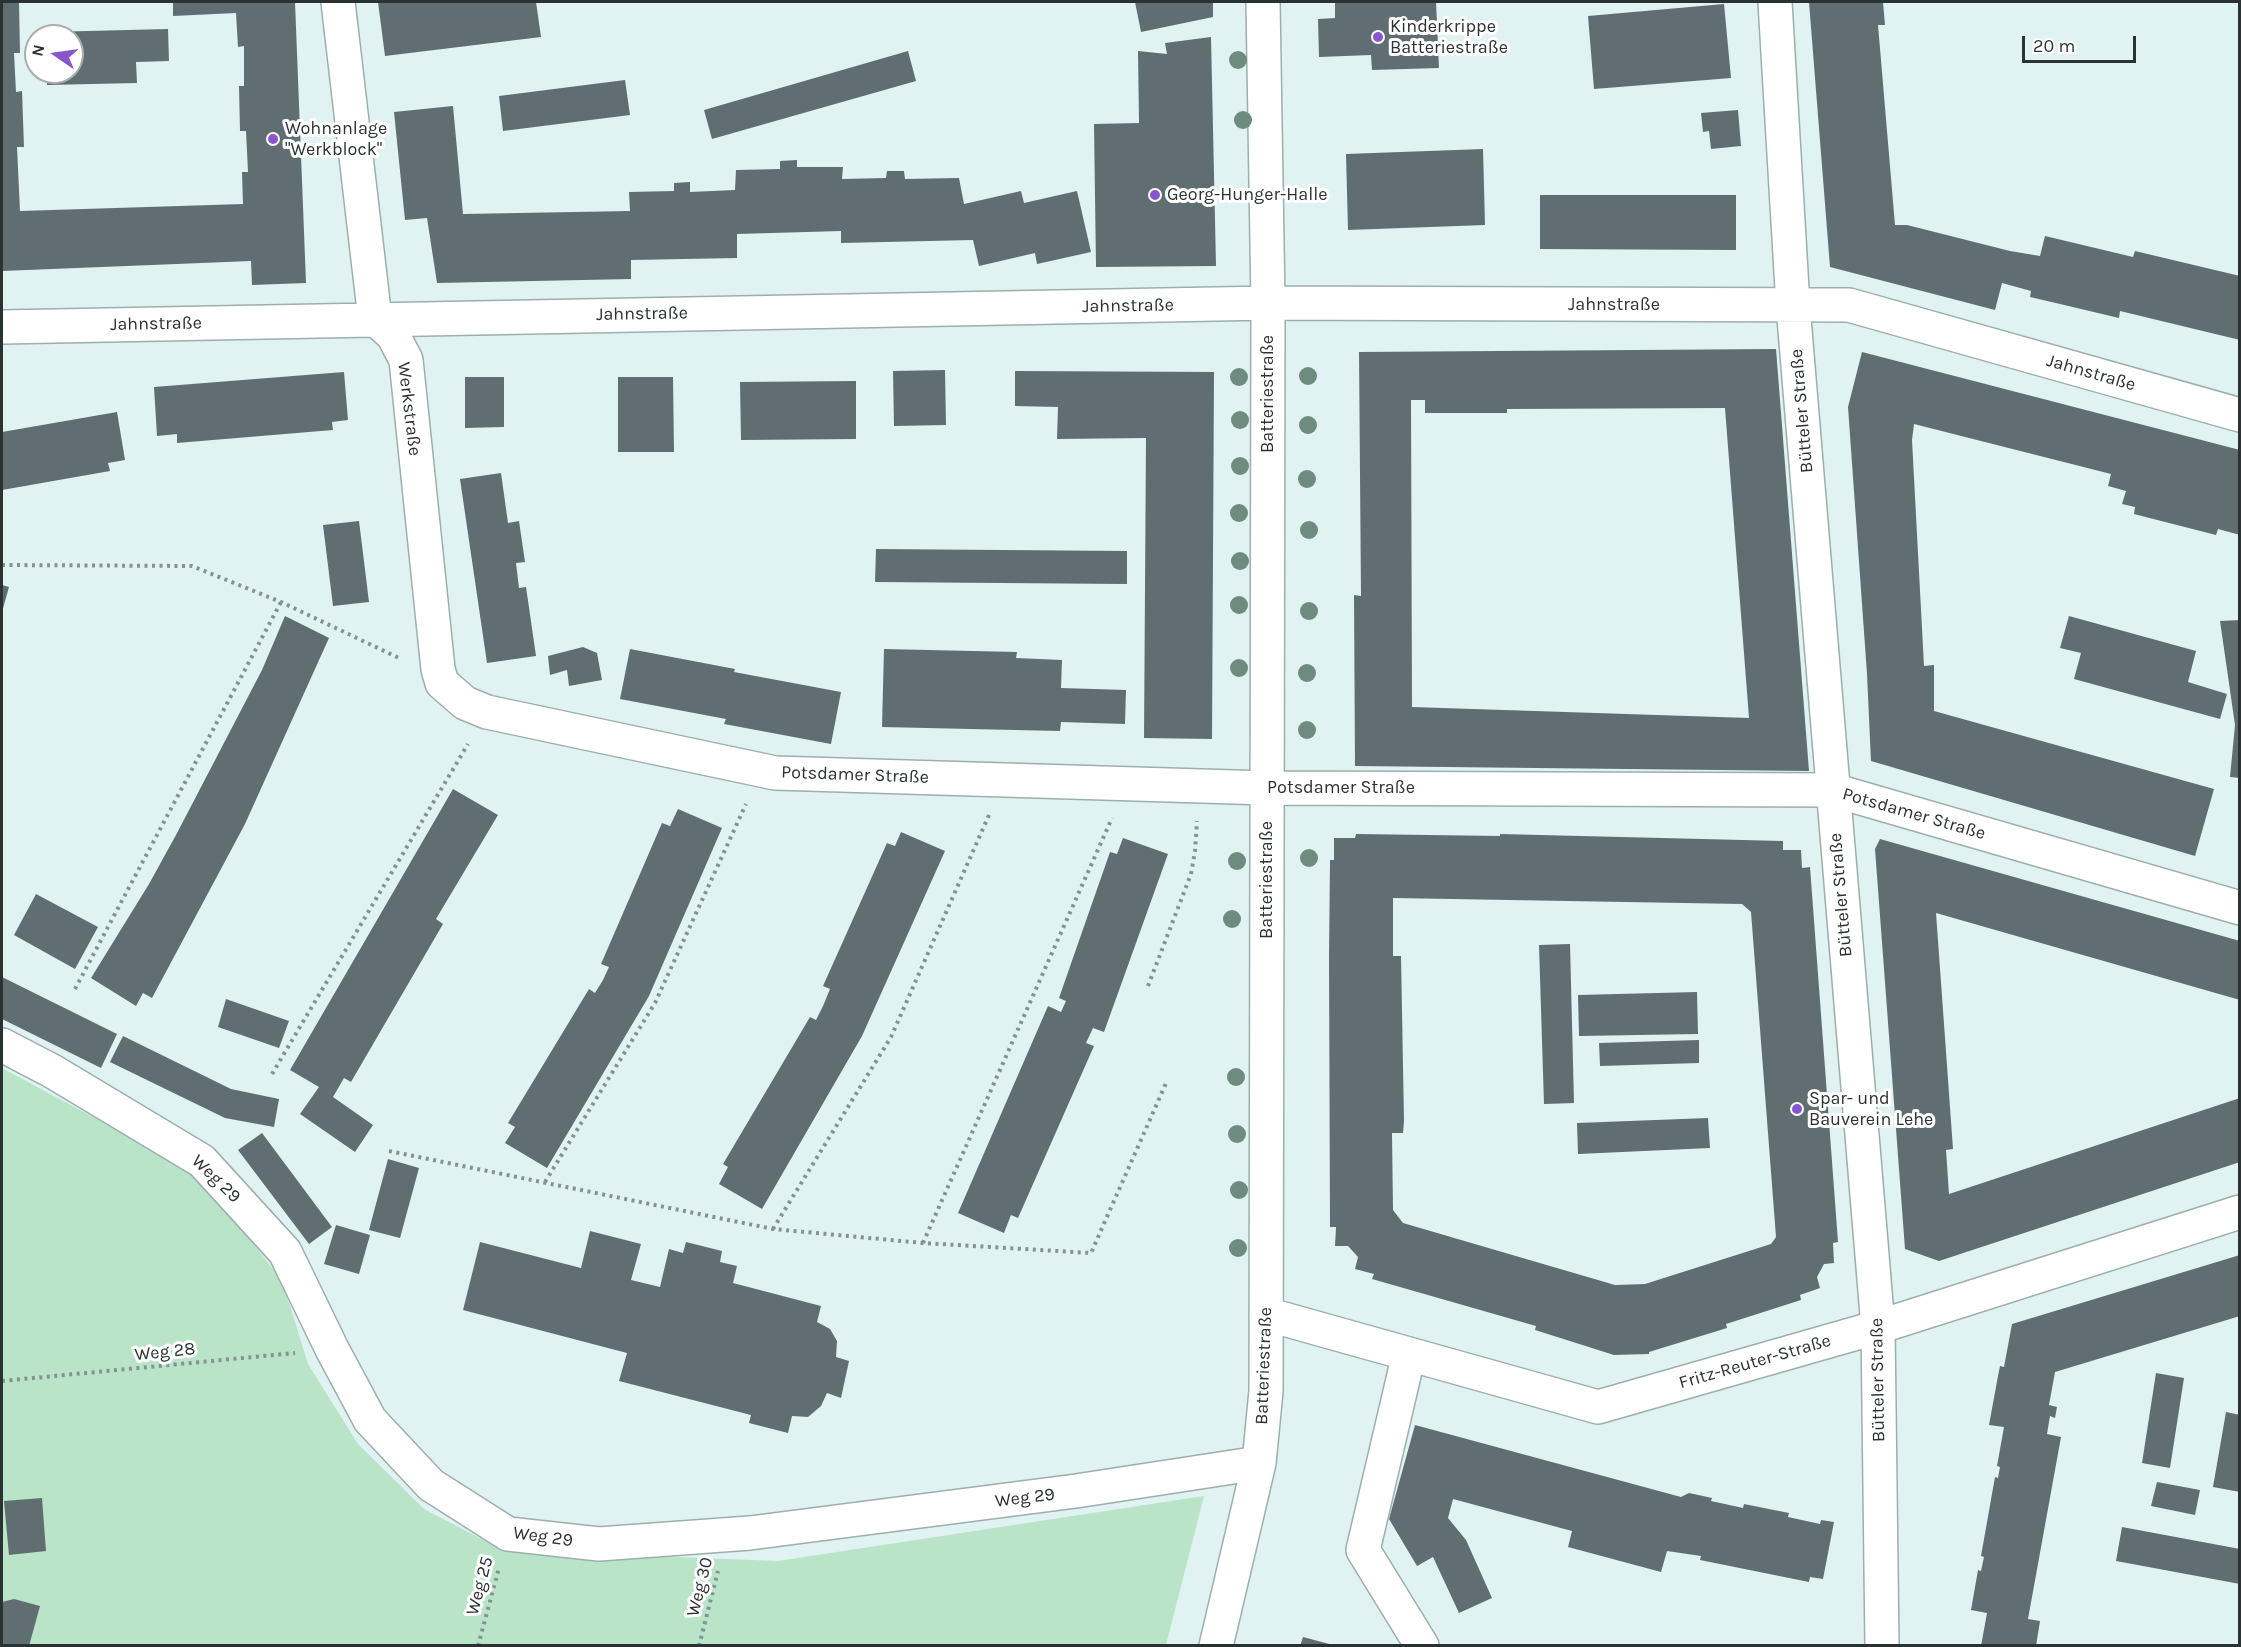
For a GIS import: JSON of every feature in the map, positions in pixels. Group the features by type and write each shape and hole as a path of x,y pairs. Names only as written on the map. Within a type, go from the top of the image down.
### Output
{"street":[{"path":"338,2 375,319"},
{"name":"Batteriestraße","path":"1216,1646 1259,1464 1266,1391 1268,303 1263,2"},
{"name":"Bütteler Straße","path":"1775,2 1793,306 1878,1327 1882,1646"},
{"name":"Jahnstraße","path":"2,327 1268,303 1849,305 2240,415"},
{"name":"Werkstraße","path":"375,319 393,335 406,360 440,676"},
{"name":"Potsdamer Straße","path":"440,676 465,703 487,712 775,773 1267,788 1833,790 2240,908"},
{"name":"Weg 29","path":"2,1045 52,1071 202,1161 285,1252 332,1349 370,1420 431,1485 508,1534 599,1544 750,1533 1076,1491 1259,1464"},
{"name":"Fritz-Reuter-Straße","path":"1266,1314 1598,1407 1878,1327 2240,1212"},
{"path":"1409,1354 1363,1550 1422,1646"}],"path":[{"path":"2,564 192,566 281,602 440,676"},
{"path":"75,989 281,602"},
{"path":"272,1074 487,712"},
{"path":"545,1182 655,1003 747,802 756,769"},
{"path":"773,1229 891,1037 994,804 997,779"},
{"path":"923,1244 1118,806 1121,783"},
{"path":"1148,986 1191,874 1196,851 1198,785"},
{"path":"388,1151 773,1229 923,1244 1091,1253 1167,1081"},
{"name":"Weg 28","path":"2,1381 332,1349"},
{"name":"Weg 25","path":"478,1646 508,1534"},
{"name":"Weg 30","path":"699,1646 727,1534"}],"green space":[{"path":"2,1068 197,1173 282,1280 308,1364 358,1444 424,1509 491,1544 594,1554 778,1561 1204,1496 1166,1645 2,1645"}],"building":[{"name":"Wohnanlage \"Werkblock\"","path":"2,2 19,2 20,53 14,53 16,92 22,91 24,147 17,147 20,211 243,204 242,172 248,172 246,131 240,131 239,86 244,86 244,46 238,47 236,13 173,16 173,2 295,2 306,283 252,285 251,261 2,271"},
{"path":"378,2 536,2 541,37 385,56"},
{"path":"1135,2 1213,2 1213,17 1141,32"},
{"name":"Kinderkrippe Batteriestraße","path":"1335,2 1436,2 1439,68 1372,70 1371,55 1319,57 1318,19 1335,18"},
{"path":"1809,2 1883,2 1885,25 1878,25 1895,225 1907,225 2010,251 2040,256 2045,236 2133,257 2135,251 2240,276 2240,340 2120,311 2119,318 2030,297 2031,291 2002,283 1995,310 1830,267"},
{"path":"1724,4 1731,78 1594,89 1588,16"},
{"path":"168,29 169,61 136,62 137,83 47,85 84,84 84,31"},
{"name":"Georg-Hunger-Halle","path":"1211,37 1216,266 1096,267 1094,124 1139,123 1138,51 1167,54 1165,43"},
{"path":"908,51 916,81 712,139 704,110"},
{"path":"625,80 630,115 503,131 499,96"},
{"path":"453,106 463,214 630,211 629,192 674,191 674,183 690,182 690,192 735,190 736,170 780,169 780,161 797,160 797,167 843,167 842,179 886,178 887,171 904,171 905,179 959,178 964,204 1021,191 1024,203 1077,191 1091,252 1037,264 1035,253 979,266 973,240 841,243 841,231 737,234 737,258 631,260 631,279 437,283 427,218 405,220 394,112"},
{"path":"1738,110 1741,146 1711,149 1709,131 1703,132 1701,113"},
{"path":"1483,149 1485,225 1348,230 1346,154"},
{"path":"1540,195 1736,195 1736,250 1540,249"},
{"path":"1776,349 1809,771 1355,766 1354,595 1361,596 1359,352","holes":["1411,400 1425,400 1425,413 1507,413 1507,409 1725,408 1749,718 1412,707"]},
{"path":"1862,352 2240,450 2240,535 2218,529 2216,535 2134,514 2135,507 2122,504 2126,491 2108,486 2111,474 1914,424 1912,440 1924,666 1934,665 1934,711 2214,789 2195,856 1871,761 1848,407"},
{"path":"945,370 946,425 894,426 893,371"},
{"path":"1015,371 1214,372 1212,739 1144,738 1146,438 1057,439 1058,407 1015,406"},
{"path":"344,372 348,420 332,422 333,430 177,443 177,434 157,436 154,387"},
{"path":"465,377 504,377 504,427 465,428"},
{"path":"618,377 673,377 674,452 618,452"},
{"path":"856,381 856,439 741,440 740,382"},
{"path":"117,412 125,460 108,463 110,471 2,490 2,432"},
{"path":"501,473 508,523 519,521 525,562 516,563 519,588 526,587 536,656 487,663 460,479"},
{"path":"359,521 369,602 333,606 323,525"},
{"path":"876,549 1127,551 1127,584 875,582"},
{"path":"2,585 9,587 2,612"},
{"path":"285,616 329,638 245,824 152,998 143,993 136,1006 91,978 149,884 176,835 262,670"},
{"path":"2069,616 2196,651 2188,682 2227,694 2220,719 2074,679 2081,653 2060,648"},
{"path":"2240,620 2240,778 2230,777 2235,725 2220,621"},
{"path":"583,647 597,653 602,680 569,686 567,670 550,675 548,656"},
{"path":"630,649 841,692 831,744 724,724 726,719 620,699"},
{"path":"884,649 1017,652 1016,658 1062,660 1061,688 1126,690 1125,724 1061,722 1060,731 882,727"},
{"path":"453,789 498,815 436,919 443,924 351,1082 344,1078 333,1097 373,1125 355,1152 300,1114 319,1087 290,1070"},
{"path":"678,809 722,828 649,996 547,1168 505,1143 515,1127 508,1123 589,989 595,993 603,980 609,967 601,964 662,823 670,826"},
{"path":"901,832 945,851 862,1036 762,1209 719,1184 728,1167 723,1164 810,1017 816,1020 830,989 823,986 887,843 895,846"},
{"name":"Spar- und Bauverein Lehe","path":"1356,834 1500,836 1500,834 1783,841 1783,850 1801,850 1802,868 1810,867 1838,1242 1833,1243 1834,1263 1824,1264 1817,1277 1820,1288 1800,1295 1801,1300 1726,1324 1727,1328 1649,1352 1649,1354 1614,1355 1535,1330 1536,1326 1372,1279 1374,1274 1355,1269 1358,1257 1348,1246 1335,1246 1336,1227 1330,1227 1329,957 1330,860 1334,860 1334,838 1355,838","holes":["1393,898 1742,904 1751,912 1776,1237 1771,1244 1645,1284 1615,1285 1403,1223 1393,1210 1392,1133 1403,1133 1404,1121 1401,956 1393,956"]},
{"path":"1123,838 1168,854 1104,1032 1093,1028 1086,1043 1094,1046 1018,1218 1011,1215 1004,1233 958,1213 1048,1006 1061,1012 1066,1001 1059,998 1110,852 1117,854"},
{"path":"1880,839 2240,941 2240,1000 1936,913 1953,1149 1946,1150 1949,1194 2240,1098 2240,1162 1939,1261 1905,1249 1875,849"},
{"path":"36,894 98,927 75,969 14,935"},
{"path":"1570,944 1574,1103 1544,1104 1539,945"},
{"path":"2,977 117,1034 101,1068 2,1019"},
{"path":"1697,992 1698,1034 1579,1036 1578,995"},
{"path":"226,999 289,1021 279,1048 218,1027"},
{"path":"123,1036 231,1089 279,1099 274,1127 225,1118 110,1062"},
{"path":"1699,1040 1699,1063 1600,1066 1599,1043"},
{"path":"1708,1118 1710,1148 1578,1154 1577,1123"},
{"path":"262,1133 332,1227 309,1244 238,1150"},
{"path":"388,1159 419,1168 400,1238 369,1230"},
{"path":"336,1225 370,1235 359,1274 324,1264"},
{"path":"590,1231 641,1244 631,1280 660,1287 669,1249 683,1253 686,1242 722,1251 720,1262 737,1266 733,1283 821,1306 817,1322 830,1329 837,1341 836,1357 849,1361 841,1398 827,1393 821,1406 808,1417 792,1416 788,1433 749,1423 751,1415 619,1381 627,1353 463,1310 480,1242 581,1268"},
{"path":"2240,1255 2240,1316 2055,1372 2049,1405 2057,1407 2055,1418 2050,1416 2047,1434 2061,1437 2028,1619 2040,1621 2036,1646 1981,1646 1987,1613 1971,1610 1978,1570 1981,1571 1984,1557 1981,1556 1995,1477 1998,1478 2000,1467 1997,1466 2004,1427 1989,1425 2000,1366 2004,1367 2012,1324"},
{"path":"2156,1373 2184,1378 2170,1468 2142,1463"},
{"path":"2226,1412 2240,1415 2240,1492 2213,1487"},
{"path":"1415,1425 1681,1497 1689,1493 1712,1498 1711,1501 1743,1508 1744,1504 1789,1513 1788,1517 1820,1524 1821,1520 1834,1522 1823,1579 1810,1577 1809,1582 1700,1560 1701,1556 1667,1551 1661,1572 1568,1547 1572,1531 1453,1499 1448,1518 1466,1540 1492,1598 1459,1613 1433,1557 1417,1566 1389,1519"},
{"path":"2157,1482 2200,1490 2195,1515 2151,1506"},
{"path":"42,1498 46,1551 9,1555 4,1501"},
{"path":"2122,1527 2240,1549 2240,1584 2116,1561"},
{"path":"14,1599 40,1606 29,1646 2,1646 2,1602"},
{"path":"1303,1637 1333,1645 1333,1646 1300,1646"}],"place":[{"name":"Kinderkrippe Batteriestraße","path":"1378,37"},
{"name":"Wohnanlage \"Werkblock\"","path":"273,139"},
{"name":"Georg-Hunger-Halle","path":"1155,195"},
{"name":"Spar- und Bauverein Lehe","path":"1797,1109"}]}
